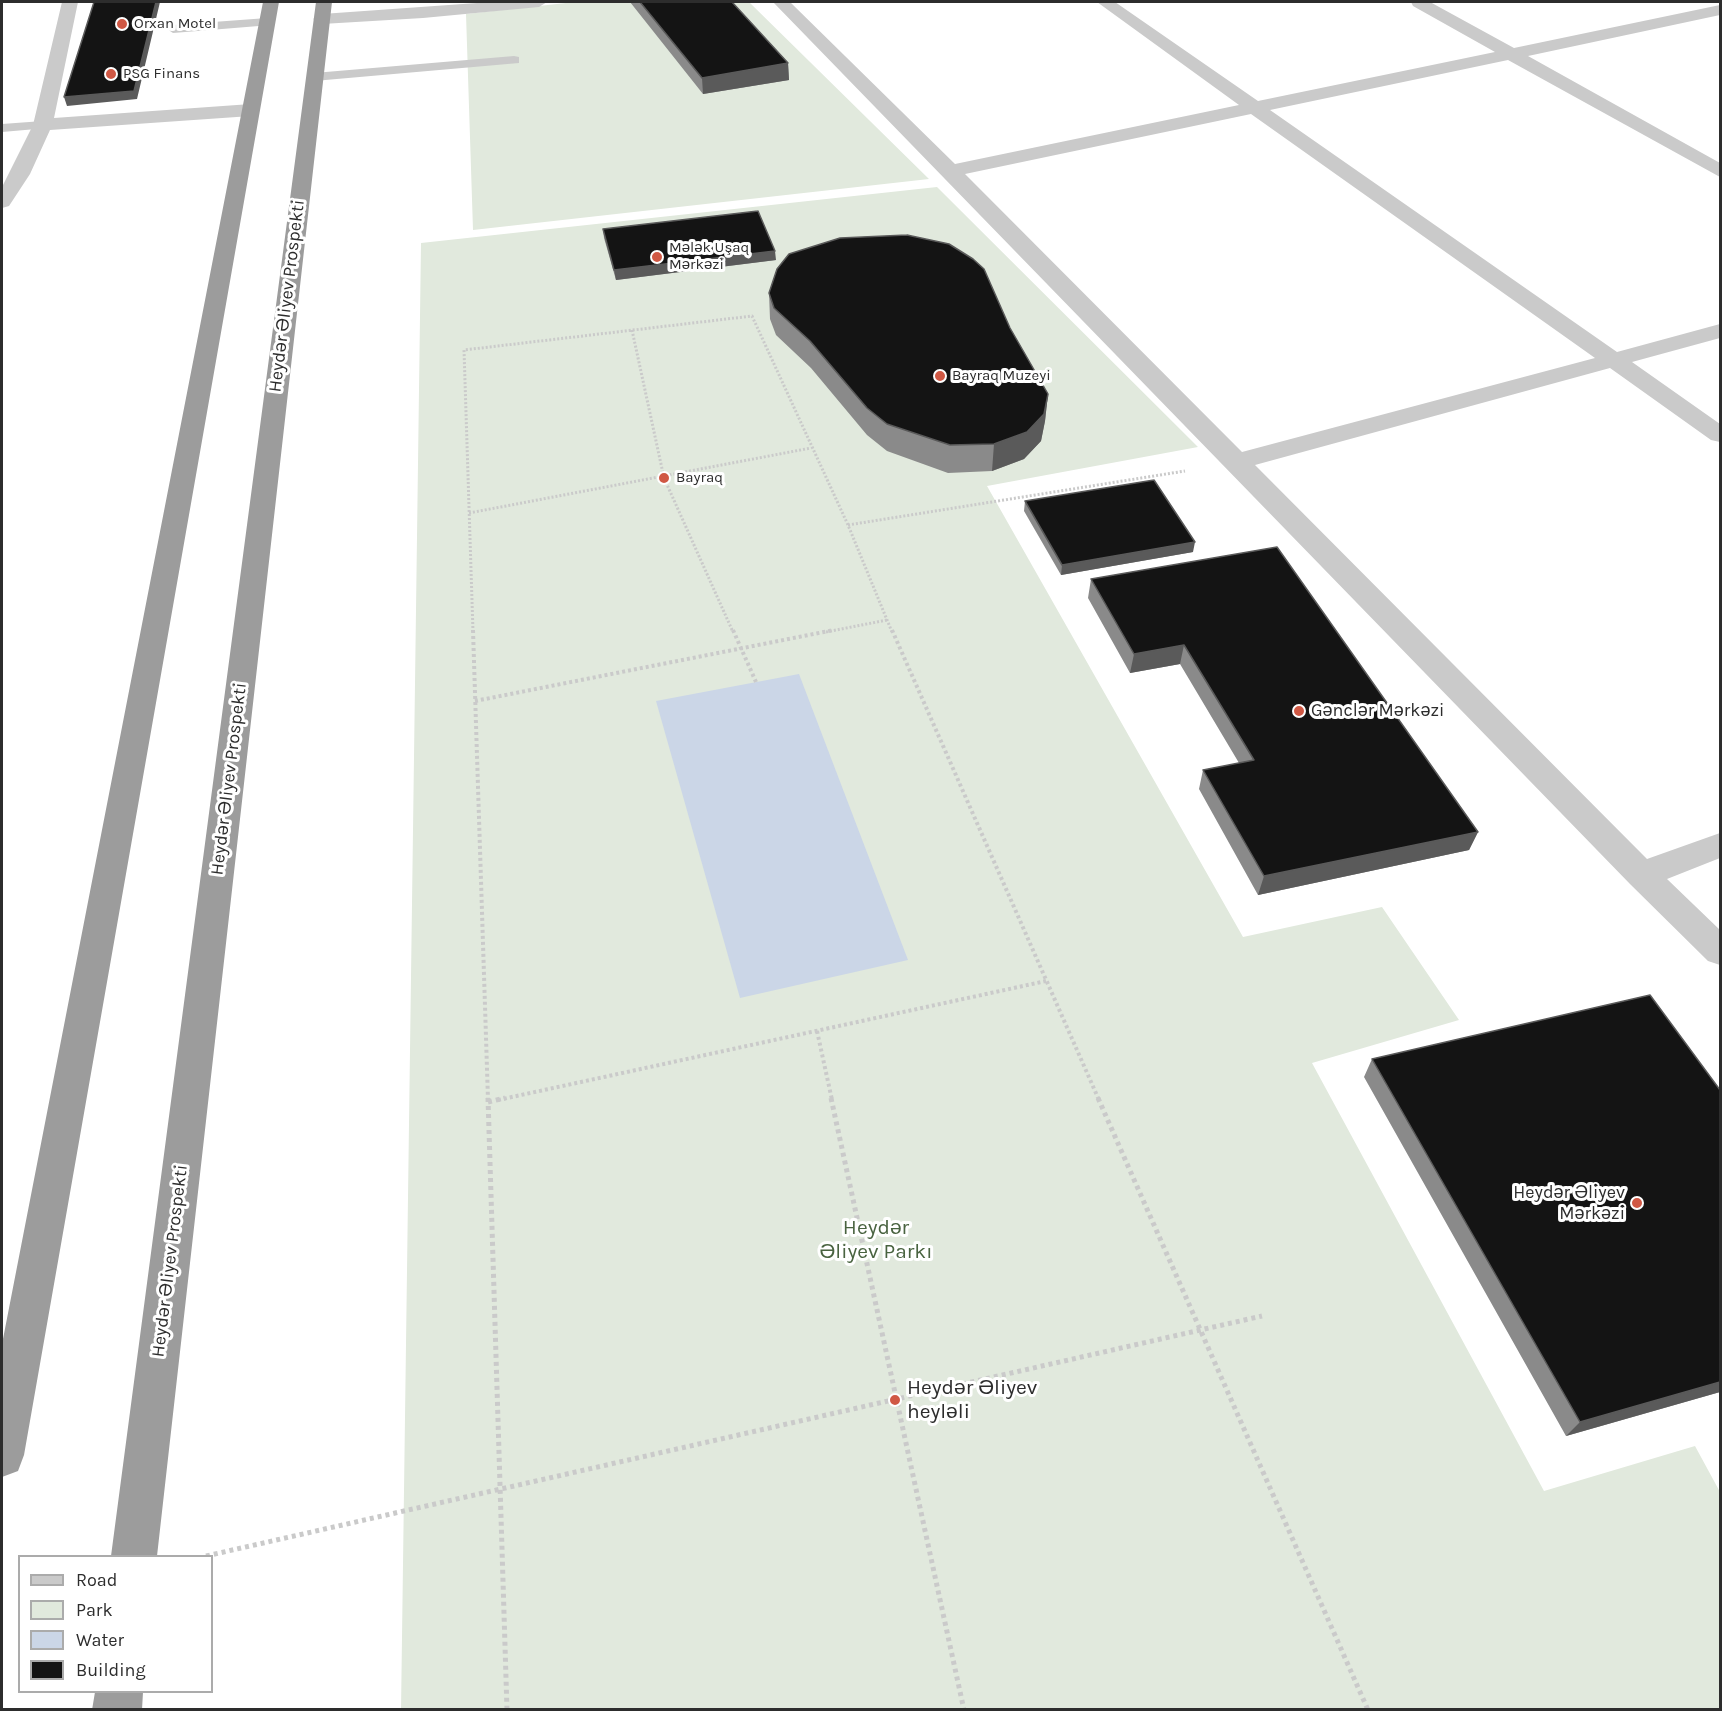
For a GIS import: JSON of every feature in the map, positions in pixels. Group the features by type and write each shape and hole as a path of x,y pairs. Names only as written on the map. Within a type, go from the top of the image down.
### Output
{"highway":[{"name":"Heydər Əliyev Prospekti","path":"135,1555 323,10"},
{"path":"2,1455 8,1386 269,12"},
{"path":"117,1710 119,1693"}],"street":[{"path":"2,202 20,174 43,125 70,2"},
{"path":"323,10 423,14 538,2"},
{"path":"781,2 1642,875 1720,951"},
{"path":"1105,2 1720,435"},
{"path":"1419,2 1512,52 1720,171"},
{"path":"950,171 1720,10"},
{"path":"43,125 251,110"},
{"path":"1236,462 1720,331"},
{"path":"1642,875 1720,845"}],"lane":[{"path":"173,29 269,12"},
{"path":"314,77 514,60"},
{"path":"2,128 43,125"}],"path":[{"path":"507,1710 464,350 752,316 848,525 886,620 1368,1710"},
{"path":"632,330 664,478 756,682"},
{"path":"469,513 664,478 811,448"},
{"path":"848,525 1236,462"},
{"path":"475,701 886,620"},
{"path":"488,1102 1046,981"},
{"path":"818,1031 895,1400 964,1710"},
{"path":"213,1555 1262,1316"}],"green space":[{"path":"575,2 749,2 929,179 473,230 466,14"},
{"name":"Heydər Əliyev Parkı","path":"937,187 1198,447 987,486 1243,937 1382,907 1459,1020 1312,1063 1544,1491 1695,1446 1720,1492 1720,1709 401,1710 421,243"}],"water":[{"path":"799,674 908,960 740,998 656,701"}],"building":[{"path":"94,2 156,2 134,91 64,97"},
{"path":"640,2 732,2 788,63 702,78"},
{"path":"758,211 775,251 614,270 603,229"},
{"path":"907,235 949,244 984,269 1010,328 1048,394 1044,414 1027,432 994,444 950,445 887,424 867,408 810,341 774,308 769,293 777,269 789,254 840,238"},
{"path":"1154,480 1195,542 1062,565 1025,501"},
{"path":"1277,547 1478,832 1264,876 1203,770 1254,760 1184,645 1134,654 1091,579"},
{"path":"1650,995 1720,1090 1720,1382 1580,1422 1372,1059"}],"place":[{"name":"Orxan Motel","path":"122,24"},
{"name":"PSG Finans","path":"111,74"},
{"name":"Mələk Uşaq Mərkəzi","path":"657,257"},
{"name":"Bayraq Muzeyi","path":"940,376"},
{"name":"Bayraq","path":"664,478"},
{"name":"Gənclər Mərkəzi","path":"1299,711"},
{"name":"Heydər Əliyev Mərkəzi","path":"1637,1203"},
{"name":"Heydər Əliyev heyləli","path":"895,1400"}]}
